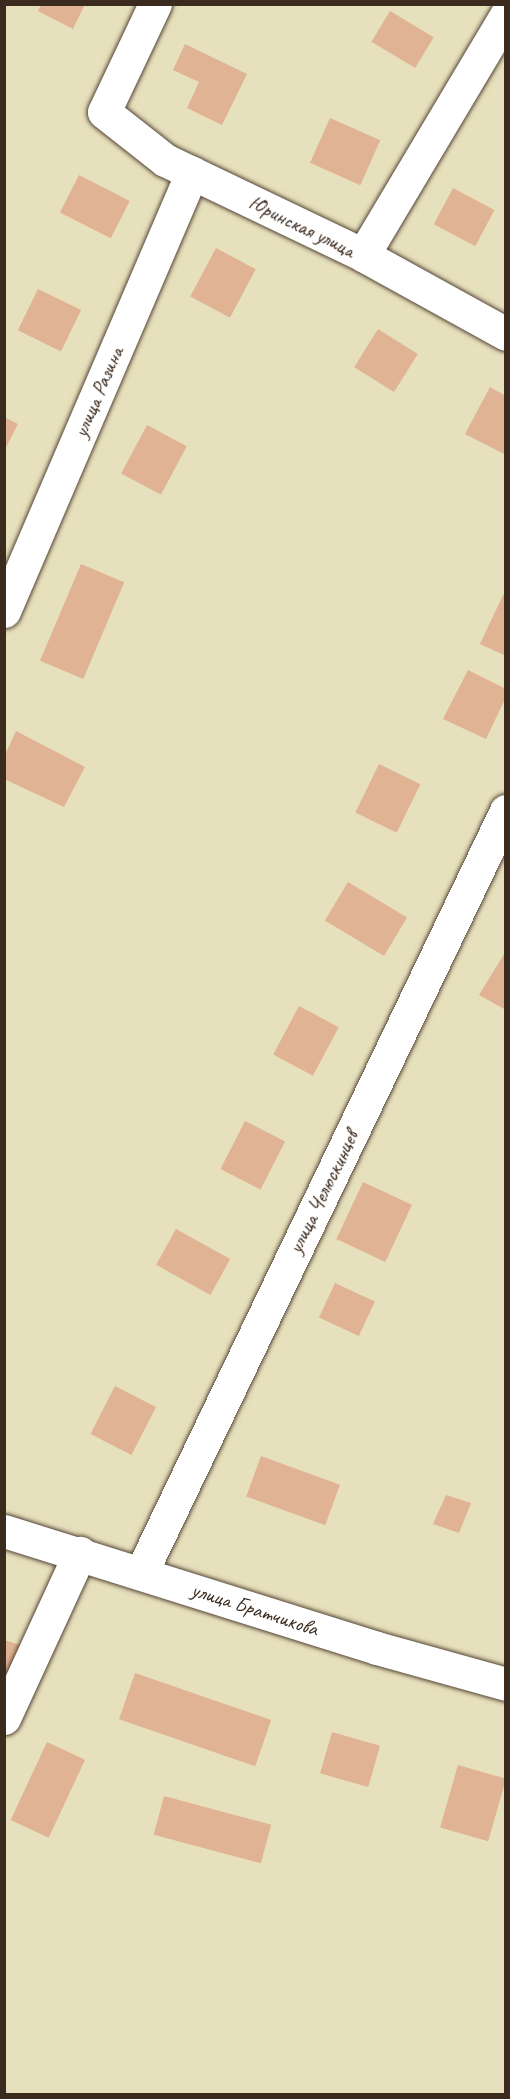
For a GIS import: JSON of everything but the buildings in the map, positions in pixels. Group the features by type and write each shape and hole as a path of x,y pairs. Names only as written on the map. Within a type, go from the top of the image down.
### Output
{"street":[{"name":"Юринская улица","path":"155,4 104,112 165,160 363,255 506,334"},
{"path":"363,255 506,15"},
{"name":"улица Разина","path":"4,611 192,173"},
{"name":"улица Челюскинцев","path":"141,1573 506,811"},
{"name":"улица Братчикова","path":"4,1531 377,1648 506,1684"},
{"path":"4,1718 80,1553"}]}
